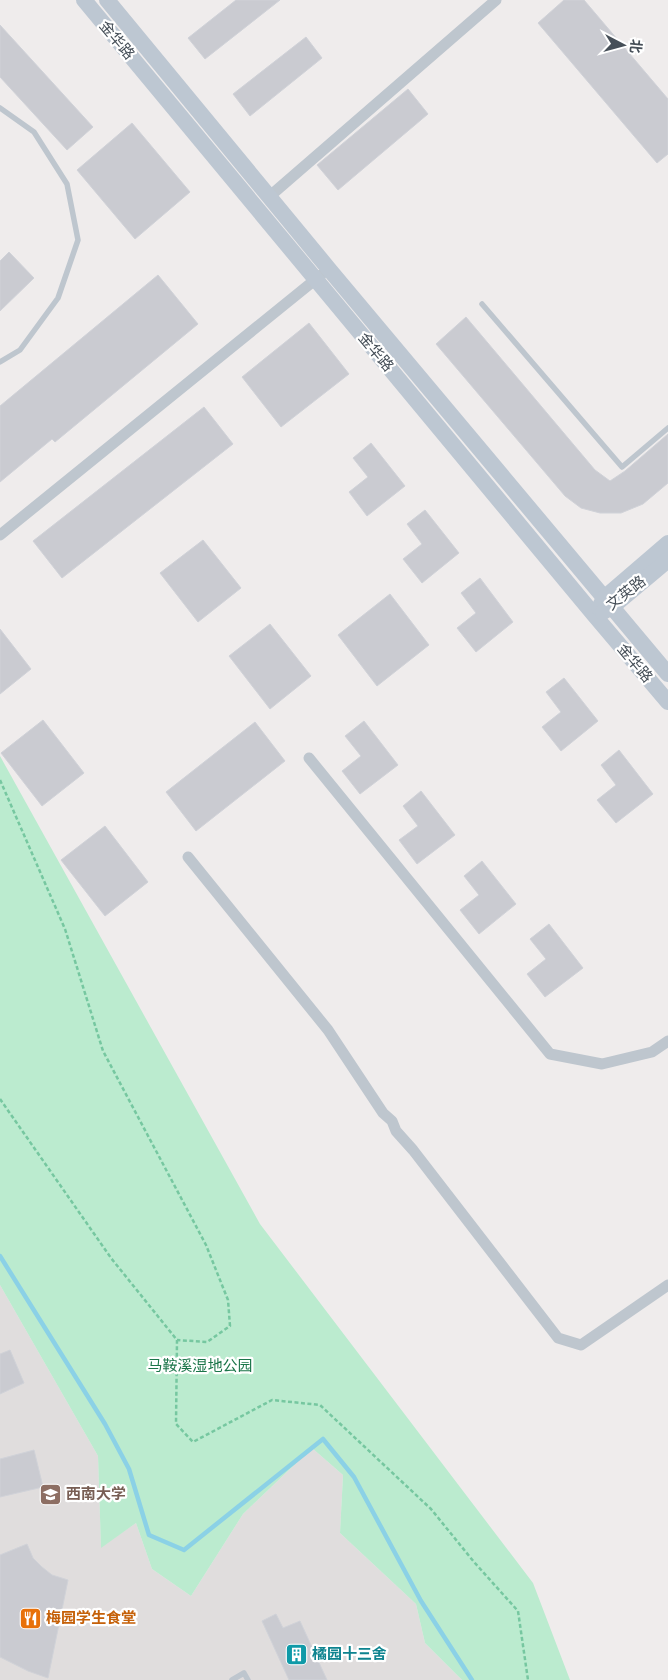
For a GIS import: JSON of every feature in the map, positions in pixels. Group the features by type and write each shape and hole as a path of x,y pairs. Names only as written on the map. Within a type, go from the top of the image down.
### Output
{"main road":[{"name":"金华路","path":"84,0 668,702"},
{"name":"金华路","path":"107,0 328,268 668,674"},
{"name":"文英路","path":"595,616 668,544"},
{"name":"文英路","path":"608,602 668,560"}],"street":[{"path":"270,196 496,0"},
{"path":"0,535 328,268"},
{"path":"309,758 550,1054 602,1064 652,1052 668,1041"},
{"path":"188,857 328,1030 383,1113 392,1121 396,1130 558,1338 581,1345 668,1285"}],"lane":[{"path":"0,108 34,132 67,184 78,240 58,298 20,350 0,362"},
{"path":"482,304 622,466 668,428"},
{"path":"232,1680 244,1674 248,1680"}],"path":[{"path":"0,780 65,929 104,1051 206,1245 228,1300 230,1326 207,1342 176,1340"},
{"path":"0,1099 111,1258 176,1340 176,1424 193,1442 272,1400 320,1404 431,1509 474,1562 518,1611 528,1680"}],"shaded area":[{"name":"西南大学","path":"0,1285 98,1456 101,1547 136,1523 152,1569 191,1596 243,1514 312,1448 343,1475 340,1533 416,1604 425,1643 462,1680 0,1680"}],"green space":[{"name":"马鞍溪湿地公园","path":"0,756 260,1224 533,1583 570,1680 462,1680 425,1643 416,1604 340,1533 343,1475 312,1448 243,1514 191,1596 152,1569 136,1523 101,1548 98,1456 0,1285"}],"building":[{"path":"236,0 280,0 205,59 188,38"},
{"path":"564,0 584,0 668,99 668,154 657,163 538,23"},
{"path":"0,25 93,127 67,150 0,77"},
{"path":"306,37 322,58 250,116 233,94"},
{"path":"408,89 428,114 338,190 317,165"},
{"path":"132,123 190,192 135,239 77,170"},
{"path":"9,252 34,278 0,311 0,261"},
{"path":"158,275 198,324 55,442 52,439 0,482 0,406"},
{"path":"466,317 595,470 610,481 625,471 668,434 668,483 643,504 621,513 600,513 581,508 565,496 436,344"},
{"path":"309,323 349,374 281,427 242,377"},
{"path":"204,407 233,444 62,578 33,541"},
{"path":"371,443 405,486 367,516 349,492 368,477 353,458"},
{"path":"425,510 459,553 422,583 403,559 422,544 407,524"},
{"path":"203,540 241,588 198,622 160,573"},
{"path":"480,578 513,622 476,652 457,628 476,613 461,593"},
{"path":"390,594 429,645 377,686 338,635"},
{"path":"270,624 311,676 270,709 229,656"},
{"path":"0,629 31,669 0,694"},
{"path":"564,678 598,721 561,751 542,727 561,712 546,692"},
{"path":"43,720 84,773 42,806 1,753"},
{"path":"364,721 398,765 360,794 342,771 361,756 345,736"},
{"path":"255,722 285,761 196,831 166,792"},
{"path":"619,750 653,794 616,823 597,800 616,785 601,765"},
{"path":"421,791 455,835 417,864 399,840 418,826 403,806"},
{"path":"105,826 148,882 105,916 61,860"},
{"path":"482,861 516,904 479,934 460,910 479,895 464,876"},
{"path":"549,924 583,968 545,997 527,974 546,959 530,939"},
{"path":"10,1350 24,1383 0,1394 0,1354"},
{"path":"34,1450 43,1487 0,1497 0,1459"},
{"name":"梅园学生食堂","path":"27,1544 33,1558 42,1567 52,1575 68,1580 48,1678 28,1671 0,1657 0,1555"},
{"name":"橘园十三舍","path":"276,1614 283,1628 300,1621 327,1680 289,1680 262,1621"}],"waterway":[{"path":"0,1256 105,1424 129,1469 149,1535 184,1550 323,1439 354,1477 421,1601 472,1680"}],"place":[{"name":"西南大学","path":"50,1494"},
{"name":"梅园学生食堂","path":"30,1618"},
{"name":"橘园十三舍","path":"296,1654"}]}
